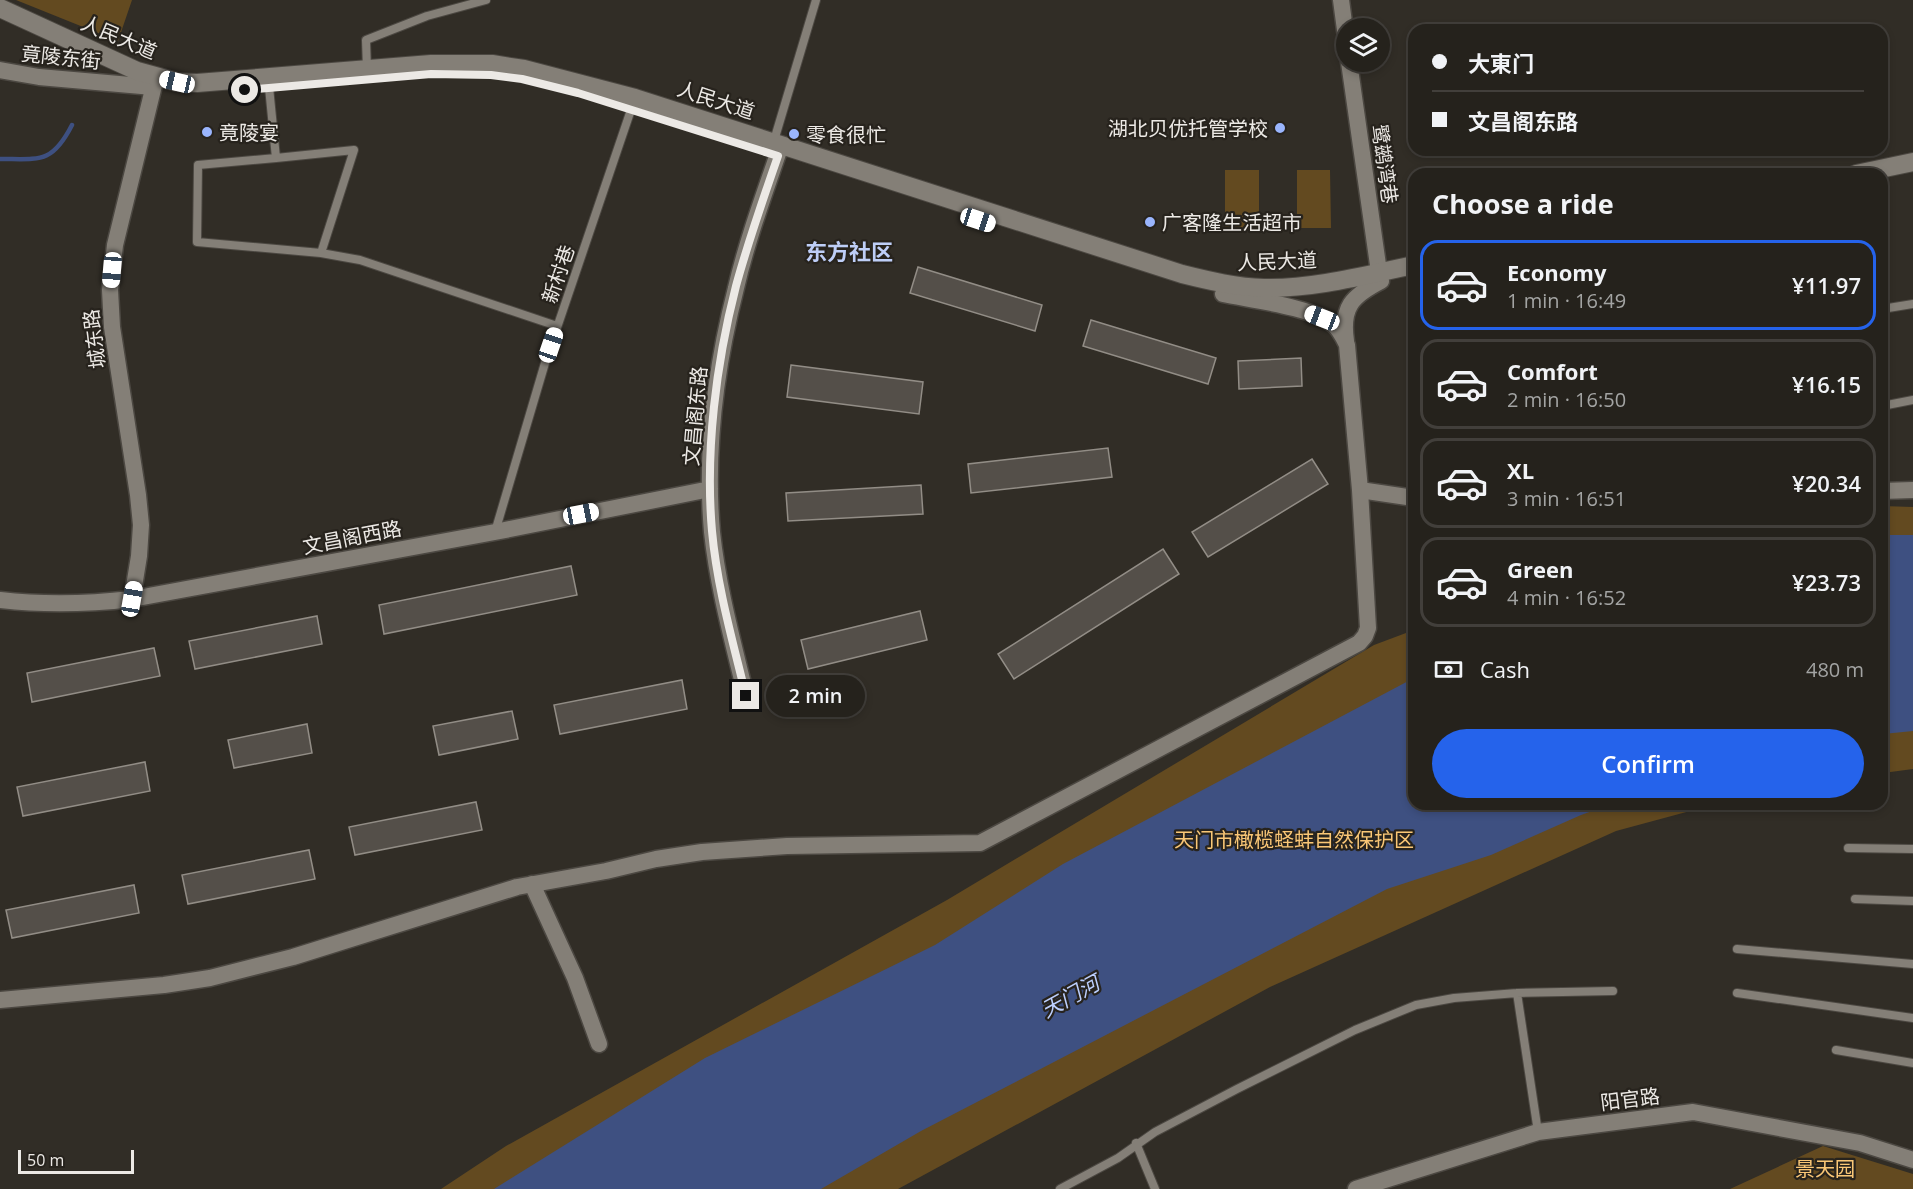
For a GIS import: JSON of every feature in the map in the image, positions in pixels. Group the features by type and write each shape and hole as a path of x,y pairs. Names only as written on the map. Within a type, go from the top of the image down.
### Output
{"main road":[{"name":"人民大道","path":"0,8 137,71 154,82"},
{"name":"人民大道","path":"0,19 132,80 154,82 198,94 367,69 441,64 492,64 547,74 776,149 1171,271 1225,284 1265,288 1408,275"},
{"name":"人民大道","path":"268,82 431,74 491,75 633,104"},
{"name":"人民大道","path":"776,149 1179,284 1223,294 1265,298 1302,296 1380,277 1408,267"},
{"path":"1884,168 1913,162"},
{"path":"1888,177 1913,172"}],"street":[{"path":"1341,0 1343,18"},
{"name":"竟陵东街","path":"0,70 39,77 154,82"},
{"name":"鹭鹚湾巷","path":"1350,72 1380,277"},
{"name":"城东路","path":"132,599 141,525 112,327 110,290 115,245 154,82"},
{"name":"文昌阁东路","path":"746,696 723,599 712,532 710,489 719,376 729,320 747,247 776,149"},
{"path":"0,1000 164,985 210,978 293,957 517,887 606,871 656,859 714,851 787,846 966,844 988,840 1359,643 1365,636 1368,628 1360,490 1345,315 1349,305 1358,294 1380,277"},
{"path":"1223,294 1322,318 1333,324 1347,345"},
{"name":"文昌阁西路","path":"1,602 89,604 132,599 495,532 710,489"},
{"path":"1360,490 1408,497"},
{"path":"1888,491 1913,490"},
{"path":"532,884 575,978 599,1044"},
{"name":"阳官路","path":"1363,1188 1538,1132 1693,1112 1860,1143 1913,1160"}],"lane":[{"path":"367,69 366,40 428,16 486,0"},
{"path":"776,149 816,0"},
{"path":"268,82 276,158"},
{"name":"新村巷","path":"495,532 557,326 633,104"},
{"path":"321,253 354,150 198,165 196,242 321,253 360,260 557,326"},
{"path":"1888,308 1913,304"},
{"path":"1888,405 1913,400"},
{"path":"1848,848 1913,849"},
{"path":"1856,899 1913,901"},
{"path":"1737,949 1913,964"},
{"path":"1060,1189 1118,1158 1136,1143 1175,1121 1355,1030 1416,1005 1454,998 1517,993 1613,991"},
{"path":"1517,993 1538,1132"},
{"path":"1737,993 1913,1018"},
{"path":"1836,1050 1913,1063"},
{"path":"1136,1143 1155,1189"}],"green space":[{"path":"16,0 132,0 118,41"},
{"path":"1225,170 1259,170 1259,228 1225,228"},
{"path":"1297,170 1330,170 1331,228 1297,228"},
{"path":"1888,506 1913,507 1913,769 1888,772"},
{"name":"天门市橄榄蛏蚌自然保护区","path":"1408,632 1408,810 1694,810 1616,831 1270,987 898,1189 441,1189 506,1146 947,900 1374,645"},
{"name":"景天园","path":"1823,1146 1913,1174 1913,1189 1730,1189"}],"water":[{"path":"1888,535 1913,535 1913,731 1888,734"},
{"name":"天门市橄榄蛏蚌自然保护区","path":"1408,681 1408,810 1595,810 1491,855 1387,889 921,1131 821,1189 494,1189 705,1058 935,945 1063,864"}],"building":[{"path":"918,267 1042,305 1035,331 910,293"},
{"path":"1091,320 1216,358 1208,384 1083,346"},
{"path":"1301,358 1302,386 1239,389 1238,361"},
{"path":"791,365 923,382 919,414 787,397"},
{"path":"1108,448 1112,477 971,493 968,464"},
{"path":"1312,459 1328,484 1208,557 1192,532"},
{"path":"921,485 923,514 788,521 786,493"},
{"path":"1163,549 1179,574 1014,679 998,654"},
{"path":"571,566 577,595 384,634 379,605"},
{"path":"920,611 927,640 808,669 801,640"},
{"path":"317,616 322,644 195,669 189,641"},
{"path":"154,648 160,676 32,702 27,673"},
{"path":"682,680 687,709 560,734 554,705"},
{"path":"512,711 518,739 439,755 433,726"},
{"path":"307,724 312,753 234,768 228,740"},
{"path":"145,762 150,791 23,816 17,787"},
{"path":"476,802 482,830 355,855 349,827"},
{"path":"309,850 315,879 188,904 182,875"},
{"path":"134,885 139,913 12,938 6,910"}],"waterway":[{"path":"0,159 44,157 58,147 72,125"}],"place":[{"name":"湖北贝优托管学校","path":"1280,128"},
{"name":"竟陵宴","path":"207,132"},
{"name":"零食很忙","path":"794,134"},
{"name":"广客隆生活超市","path":"1150,222"}],"district":[{"name":"东方社区","path":"849,251"}],"route":[{"path":"245,90 431,74 491,75 522,79 578,93 778,156 747,247 736,288 719,376 711,455 712,532 723,599 746,696"}],"water label":[{"name":"天门河","path":"1070,996"}]}
